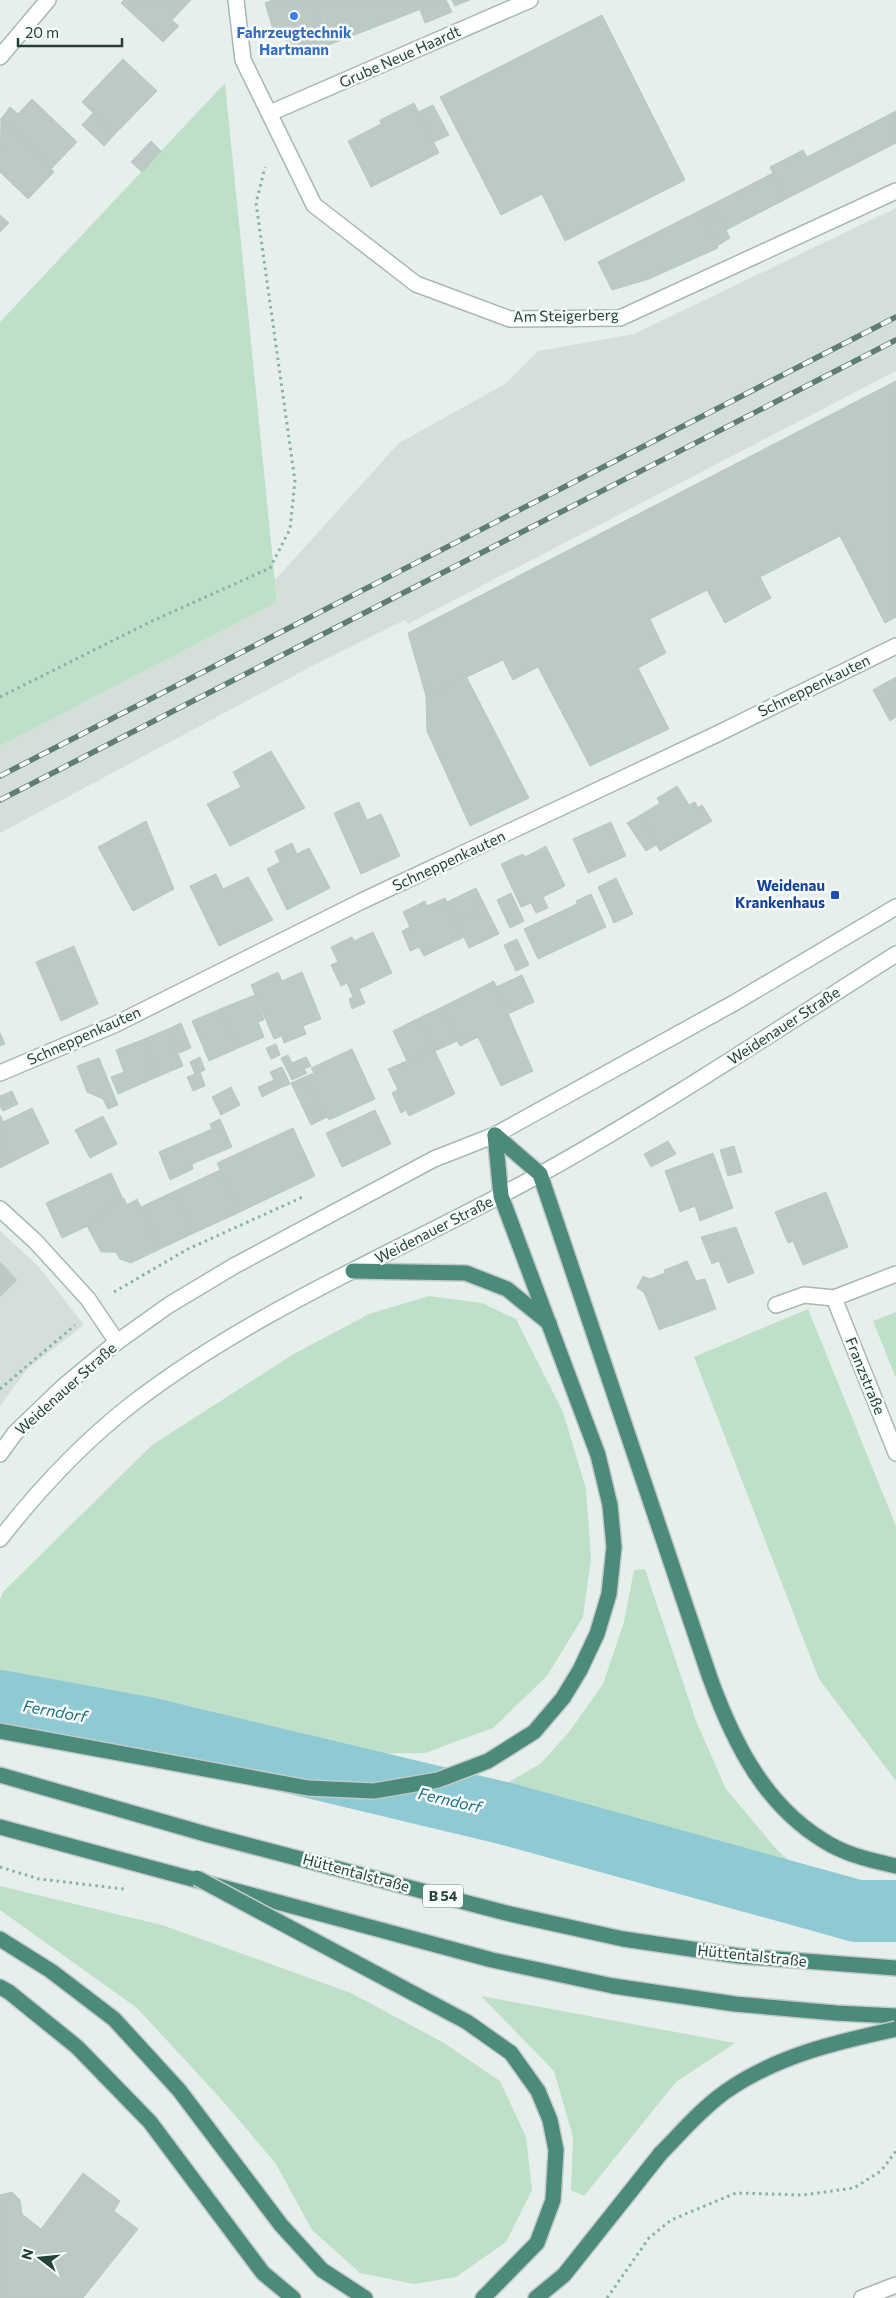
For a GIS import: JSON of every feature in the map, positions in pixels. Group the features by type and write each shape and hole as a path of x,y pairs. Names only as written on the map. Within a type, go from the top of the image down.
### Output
{"highway":[{"path":"495,1135 540,1174 710,1678 724,1718 744,1757 771,1796 796,1822 831,1845 864,1858 896,1866"},
{"path":"0,1731 308,1788 374,1791 438,1780 488,1761 534,1732 563,1698 580,1670 597,1634 610,1594 614,1547 610,1505 598,1455 501,1196 495,1135"},
{"path":"354,1271 466,1272 508,1289 550,1324"},
{"name":"Hüttentalstraße","path":"0,1776 209,1835 487,1908 623,1939 739,1956 896,1968"},
{"path":"0,1827 197,1878 492,1960 614,1986 735,2004 896,2016"},
{"path":"197,1878 468,2022 511,2053 538,2091 550,2120 556,2150 553,2200 538,2243 483,2298"},
{"path":"0,1939 51,1971 114,2020 179,2090 280,2225 322,2270 365,2298"},
{"path":"0,1987 9,1992 78,2047 150,2122 263,2273 293,2298"},
{"path":"536,2298 564,2275 661,2153 724,2092 775,2064 828,2044 896,2029"}],"street":[{"path":"0,57 48,0"},
{"name":"Am Steigerberg","path":"236,0 243,60 314,205 416,284 510,320 620,318 896,191"},
{"name":"Grube Neue Haardt","path":"270,114 530,0"},
{"name":"Schneppenkauten","path":"0,1073 116,1024 362,901 715,735 896,646"},
{"name":"Weidenauer Straße","path":"0,1454 15,1433 36,1413 117,1342 169,1305 234,1266 434,1159 495,1135 734,1003 896,907"},
{"name":"Weidenauer Straße","path":"0,1538 53,1475 133,1403 202,1356 276,1312 540,1174 716,1069 896,954"},
{"path":"0,1209 35,1241 88,1299 117,1342"},
{"path":"776,1305 804,1296 834,1298 896,1274"},
{"name":"Franzstraße","path":"834,1298 896,1453"},
{"path":"862,2298 896,2285"}],"path":[{"path":"0,697 150,622 270,568 290,529 294,481 256,202 266,160"},
{"path":"0,1389 111,1294 188,1249 312,1192"},
{"path":"607,2298 649,2238 671,2220 736,2193 803,2196 854,2188 881,2171 896,2151"}],"shaded area":[{"path":"896,208 896,371 408,624 405,620 314,665 0,833 0,746 277,602 275,580 399,443 505,384 538,351 634,334"},
{"path":"0,1231 38,1266 84,1325 27,1369 0,1406"}],"green space":[{"path":"225,83 277,602 0,746 0,322"},
{"path":"429,1296 482,1303 516,1319 563,1412 586,1489 591,1559 583,1617 547,1676 493,1728 425,1753 295,1755 0,1694 0,1599 4,1591 152,1445 292,1355 369,1314"},
{"path":"808,1309 896,1526 896,1781 819,1679 694,1357"},
{"path":"896,1312 896,1378 873,1321"},
{"path":"645,1569 696,1721 726,1789 778,1851 826,1892 488,1794 540,1764 569,1732 603,1684 624,1622 634,1570"},
{"path":"0,1886 162,1925 351,1993 444,2043 500,2081 526,2137 532,2190 506,2242 456,2277 414,2284 360,2273 312,2230 276,2164 221,2099 137,2008 0,1910"},
{"path":"481,1996 735,2043 676,2082 584,2196 571,2190 573,2137 554,2071"}],"building":[{"path":"124,0 191,0 172,20 179,26 163,42 121,3"},
{"name":"Fahrzeugtechnik Hartmann","path":"273,0 314,0 329,45 308,54 297,51 273,29 265,3"},
{"path":"314,0 444,0 329,45"},
{"path":"446,0 452,12 425,23 420,10"},
{"path":"452,0 470,0 455,6"},
{"path":"602,15 685,180 565,241 542,194 501,215 440,97"},
{"path":"123,59 157,91 115,134 82,102"},
{"path":"32,99 77,142 51,169 0,120 10,107 18,114"},
{"path":"414,103 439,153 371,187 348,141 381,124 380,120"},
{"path":"433,105 449,135 434,142 418,112"},
{"path":"896,111 896,143 786,199 770,167 803,150 807,157"},
{"path":"93,113 115,134 104,146 82,125"},
{"path":"1,121 54,172 28,199 0,172"},
{"path":"151,141 161,151 142,172 131,162"},
{"path":"773,173 786,199 726,230 713,204"},
{"path":"713,204 730,238 717,246 699,211"},
{"path":"699,211 718,248 649,279 612,290 598,262"},
{"path":"0,215 9,223 0,232"},
{"path":"896,381 896,617 885,623 840,536 760,577 771,598 725,623 707,590 650,619 666,653 638,668 669,729 590,766 538,667 513,680 503,660 426,696 408,633"},
{"path":"896,677 896,717 890,721 873,690"},
{"path":"467,678 529,798 470,826 427,731 426,696"},
{"path":"271,751 305,808 230,846 207,804 241,787 233,772"},
{"path":"677,786 689,805 695,802 698,808 702,805 712,821 660,851 639,816 660,803 657,798"},
{"path":"359,802 367,820 381,814 400,856 361,874 334,813"},
{"path":"639,816 656,845 646,851 627,823"},
{"path":"146,821 174,889 133,911 98,847"},
{"path":"611,822 626,856 588,873 573,839"},
{"path":"292,843 297,854 309,848 330,888 287,910 267,869 280,862 275,851"},
{"path":"546,846 565,886 543,897 548,908 536,913 531,903 521,907 501,864 523,854 525,857"},
{"path":"216,874 223,889 248,877 273,920 219,946 190,886"},
{"path":"616,878 633,914 614,923 598,887"},
{"path":"476,888 485,906 456,920 447,902"},
{"path":"511,893 524,921 510,928 497,900"},
{"path":"591,894 606,927 538,959 524,929 577,904 576,901"},
{"path":"445,898 464,937 424,956 419,947 410,951 402,931 410,927 403,912 425,901 427,906"},
{"path":"485,906 499,934 469,948 456,920"},
{"path":"373,932 392,973 359,989 365,1003 352,1009 349,999 353,997 347,983 341,986 331,965 338,962 331,947 352,937 354,941"},
{"path":"517,939 529,965 516,971 504,945"},
{"path":"74,946 98,1004 61,1021 36,962"},
{"path":"278,972 282,981 302,972 321,1019 303,1026 306,1034 284,1043 282,1036 274,1039 251,985"},
{"path":"522,975 534,1002 508,1014 496,987"},
{"path":"494,981 533,1071 501,1086 478,1037 460,1046 440,1008"},
{"path":"255,995 264,1020 258,1022 264,1037 236,1049 220,1009"},
{"path":"440,1008 457,1041 435,1051 419,1018"},
{"path":"220,1009 236,1049 209,1061 192,1021"},
{"path":"419,1018 434,1049 407,1061 393,1031"},
{"path":"181,1023 191,1048 179,1053 168,1029"},
{"path":"168,1029 183,1066 157,1077 142,1040"},
{"path":"0,1033 5,1044 0,1046"},
{"path":"142,1040 157,1077 118,1094 111,1077 124,1072 116,1050"},
{"path":"276,1044 280,1055 271,1059 266,1048"},
{"path":"352,1049 375,1099 329,1120 327,1117 323,1119 304,1077 314,1073 311,1068"},
{"path":"434,1049 455,1094 409,1116 406,1110 401,1113 392,1093 398,1090 388,1069"},
{"path":"288,1055 292,1063 285,1066 281,1058"},
{"path":"200,1057 205,1070 195,1074 190,1062"},
{"path":"306,1057 311,1066 304,1069 307,1073 292,1080 285,1066"},
{"path":"99,1058 118,1105 108,1109 103,1099 87,1092 77,1066"},
{"path":"282,1067 290,1084 278,1089 270,1072"},
{"path":"200,1072 205,1086 193,1091 187,1077"},
{"path":"304,1077 323,1119 311,1125 291,1083"},
{"path":"274,1080 278,1089 262,1097 258,1087"},
{"path":"231,1087 240,1105 221,1115 212,1097"},
{"path":"12,1091 18,1104 3,1111 0,1106 0,1096"},
{"path":"32,1108 49,1143 0,1168 0,1115 3,1122"},
{"path":"375,1110 391,1144 342,1167 326,1133"},
{"path":"103,1116 117,1144 90,1158 75,1130"},
{"path":"220,1119 232,1147 192,1164 193,1169 170,1180 159,1152 212,1129 210,1124"},
{"path":"293,1128 315,1176 240,1212 217,1163"},
{"path":"668,1141 676,1154 651,1167 644,1154"},
{"path":"734,1146 742,1172 728,1176 720,1150"},
{"path":"713,1153 733,1208 700,1221 695,1206 680,1212 665,1171"},
{"path":"220,1170 240,1212 194,1233 175,1191"},
{"path":"111,1173 123,1199 92,1224 62,1238 46,1203"},
{"path":"175,1191 194,1233 160,1249 141,1207"},
{"path":"826,1192 848,1247 803,1265 793,1241 788,1243 775,1212"},
{"path":"124,1198 127,1205 137,1199 160,1249 131,1263 120,1259 116,1252 101,1252 87,1226"},
{"path":"736,1227 754,1273 728,1283 719,1261 712,1264 701,1237"},
{"path":"687,1261 696,1281 705,1279 716,1309 659,1330 644,1292 637,1288 643,1276 650,1279 665,1273 664,1270"},
{"path":"0,1262 17,1280 0,1297"},
{"path":"83,2173 120,2201 114,2211 138,2229 83,2298 0,2298 0,2195 12,2192 20,2200 22,2214 41,2229"}],"waterway":[{"name":"Ferndorf","path":"0,1701 147,1728 503,1813 857,1911 896,1911"}],"railway":[{"path":"0,776 896,317"},
{"path":"0,800 896,340"}],"place":[{"name":"Fahrzeugtechnik Hartmann","path":"294,16"},
{"name":"Weidenau Krankenhaus","path":"835,895"}]}
